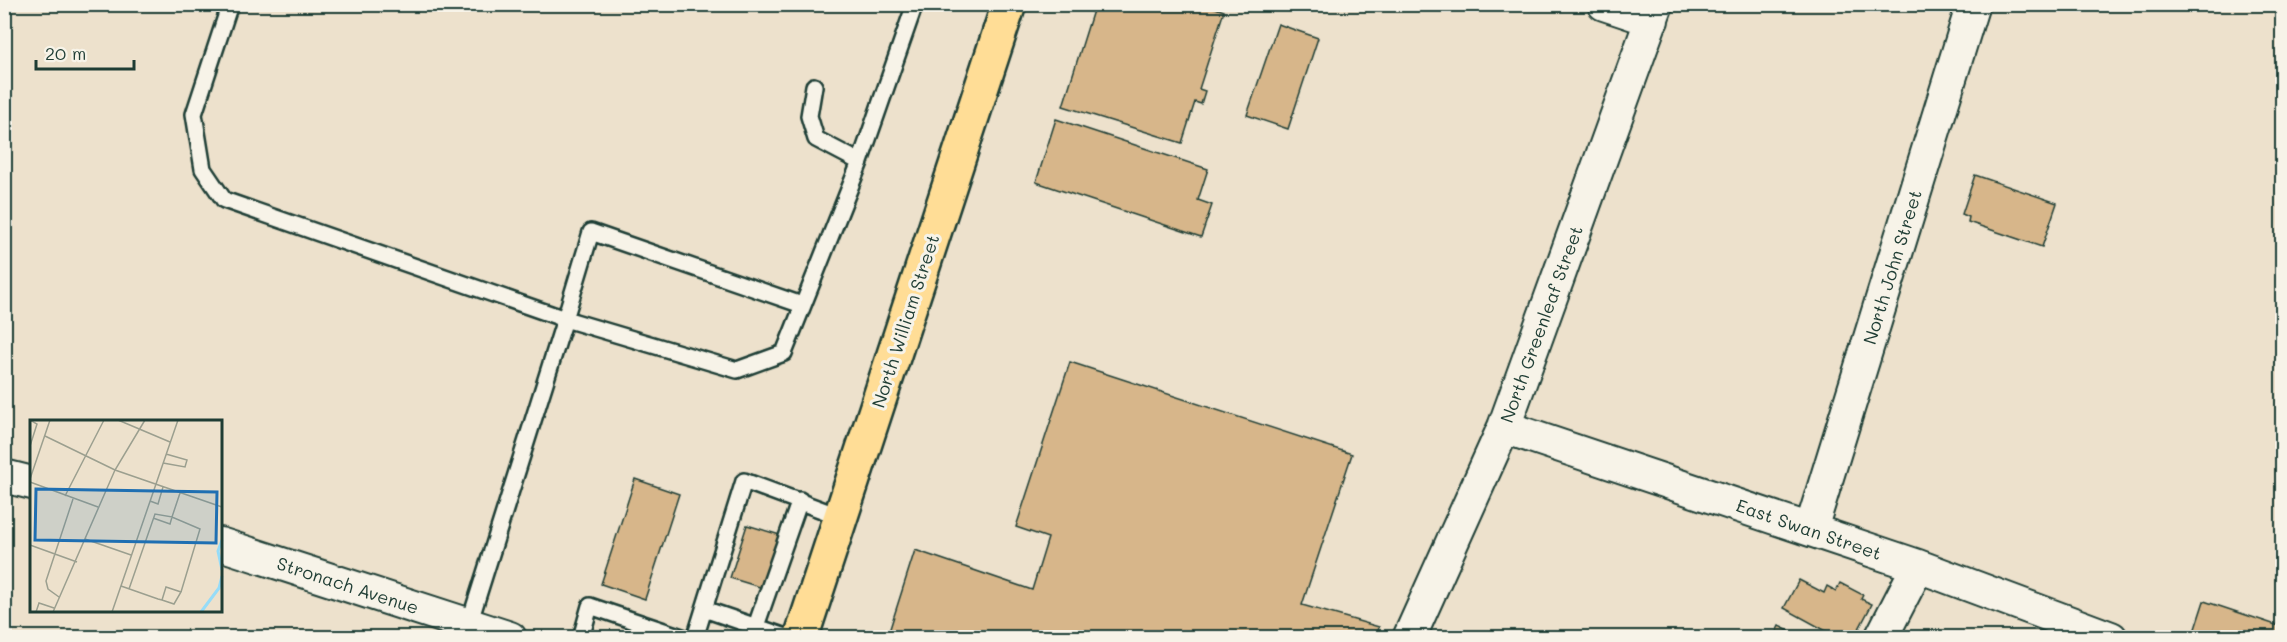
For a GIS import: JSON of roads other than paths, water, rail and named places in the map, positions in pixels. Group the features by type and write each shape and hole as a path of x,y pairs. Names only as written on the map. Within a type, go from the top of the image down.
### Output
{"main road":[{"name":"North William Street","path":"801,638 1009,4"}],"street":[{"path":"1604,4 1654,12"},
{"name":"North John Street","path":"1811,529 1973,4"},
{"name":"North Greenleaf Street","path":"1408,638 1504,427 1654,12"},
{"name":"East Swan Street","path":"1504,427 1918,566 2111,638"},
{"path":"4,476 30,482"},
{"name":"Stronach Avenue","path":"222,545 510,638"},
{"path":"1881,638 1918,566"}],"lane":[{"path":"230,4 195,114 203,169 224,200 565,319 737,370 784,352 860,162 915,4"},
{"path":"814,86 809,116 816,140 860,162"},
{"path":"469,624 591,232 802,305"},
{"path":"695,638 744,481 841,517"},
{"path":"756,626 800,500"},
{"path":"582,638 590,606 685,638"},
{"path":"704,609 789,638"}]}
